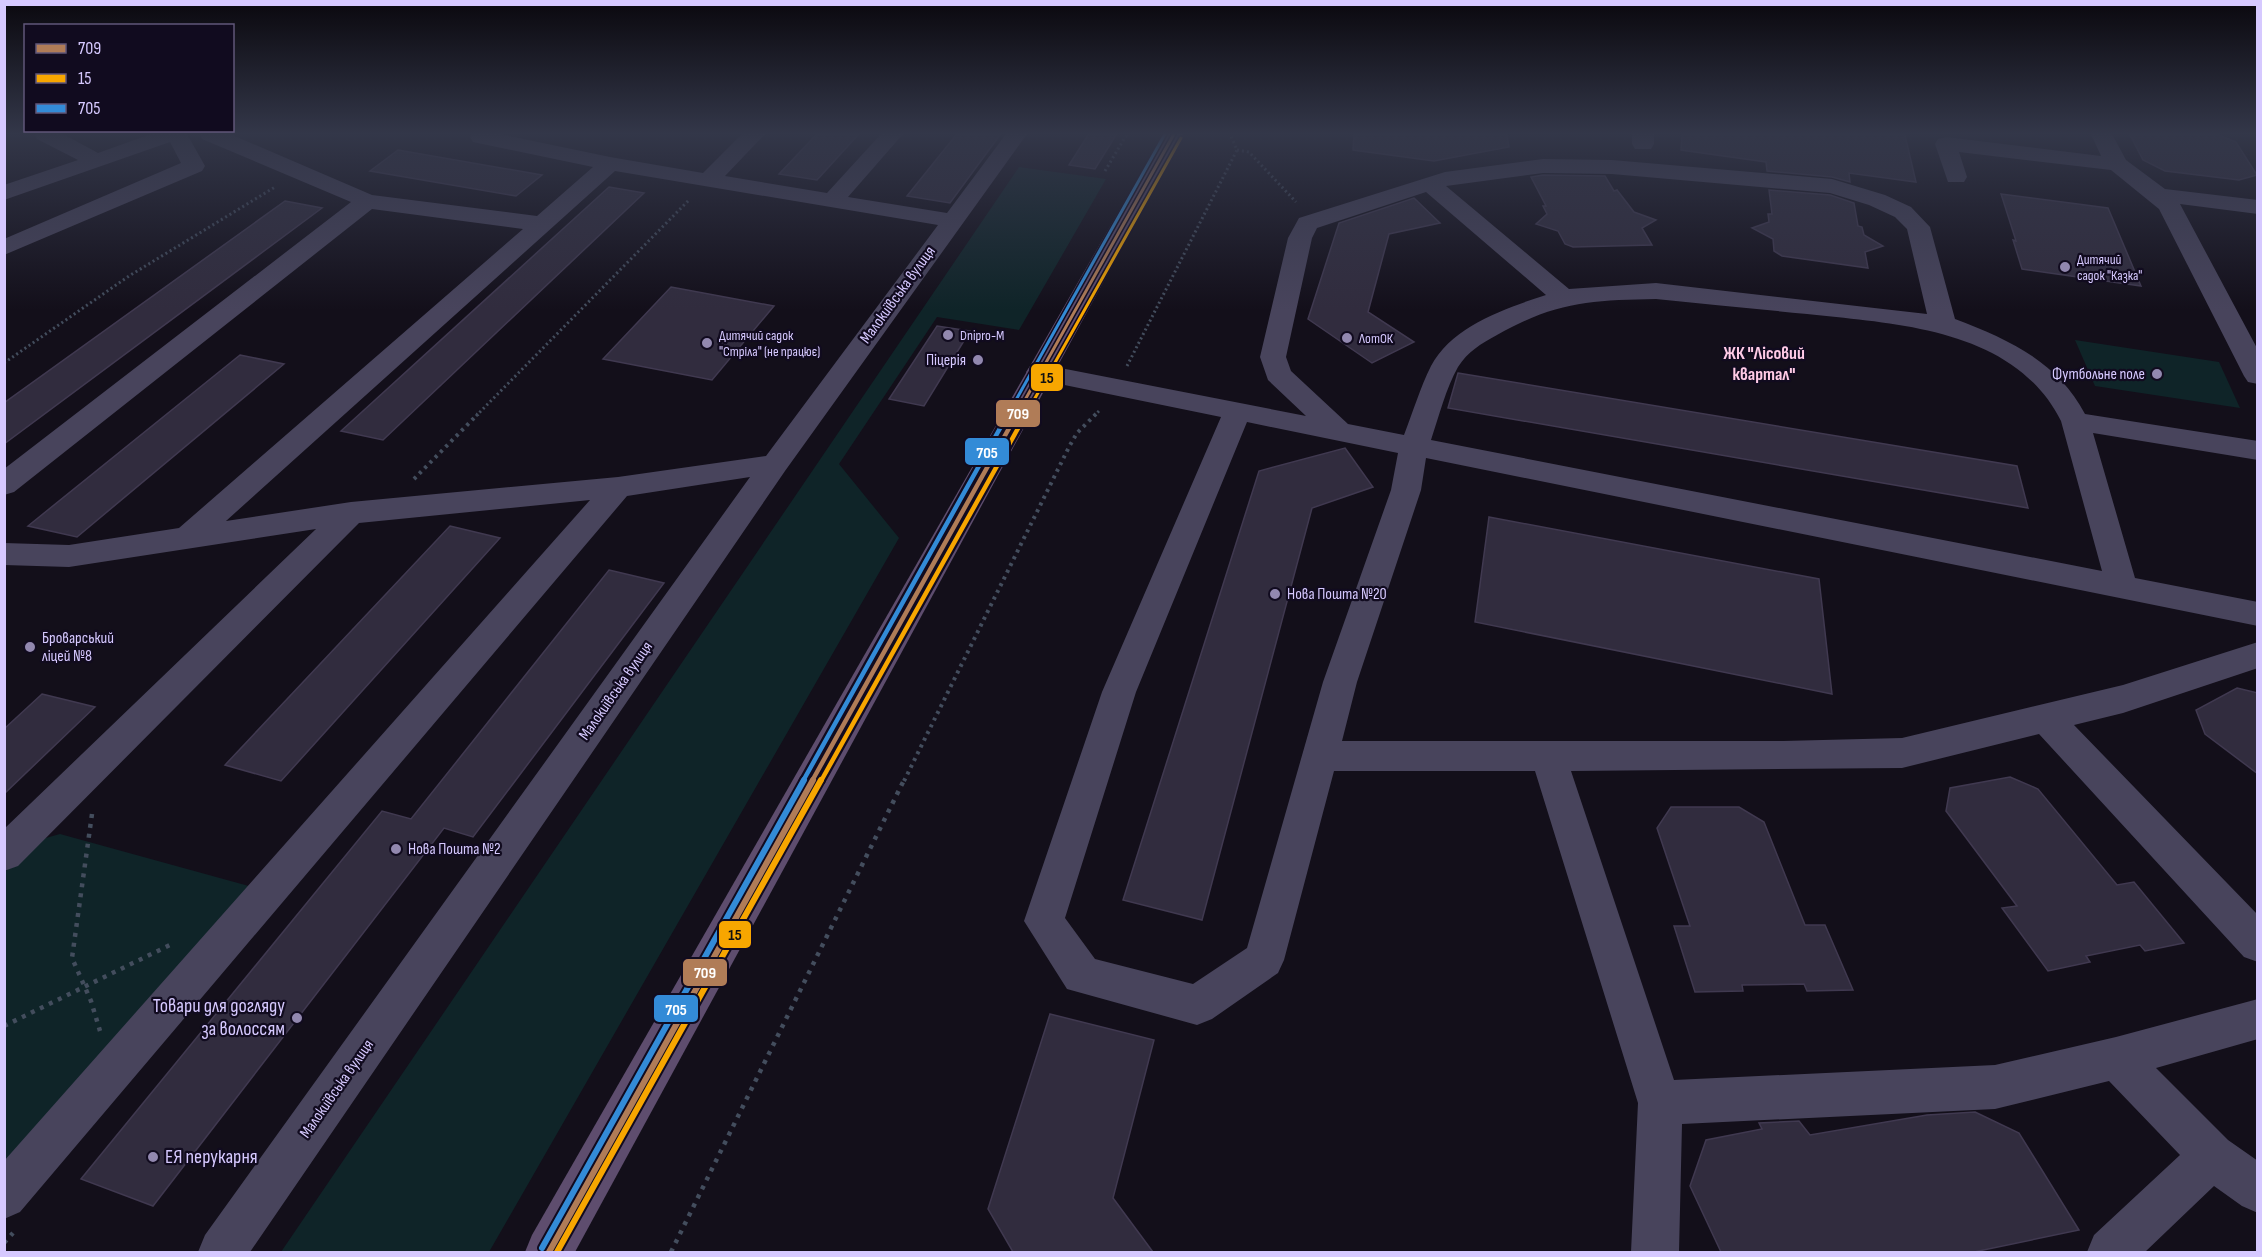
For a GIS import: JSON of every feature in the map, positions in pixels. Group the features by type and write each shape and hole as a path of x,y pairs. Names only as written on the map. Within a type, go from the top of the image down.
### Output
{"main road":[{"path":"549,1252 1141,193"}],"street":[{"path":"4,248 132,193"},
{"path":"347,193 367,201 541,225"},
{"path":"188,538 578,193"},
{"path":"788,193 953,221"},
{"path":"832,201 840,193"},
{"name":"Малокиївська вулиця","path":"222,1252 775,464 974,193"},
{"path":"1341,433 1278,374 1274,366 1273,357 1300,238 1307,223 1399,193"},
{"path":"1440,193 1564,297"},
{"path":"1853,193 1903,212 1918,226 1943,324"},
{"path":"2155,193 2169,207 2258,376"},
{"path":"2158,195 2258,207"},
{"path":"4,485 367,201"},
{"path":"1238,411 1119,692 1044,921 1082,975 1197,1005 1264,960 1340,682 1406,490 1414,446 1445,366 1462,344 1521,311 1564,297 1606,292 1656,291 1895,315 1943,324 1991,342 2018,358 2061,394 2075,421 2122,587"},
{"path":"1040,372 2258,614"},
{"path":"2075,421 2258,451"},
{"path":"4,554 69,556 367,512 618,487 775,464"},
{"path":"4,1196 618,487"},
{"path":"4,854 100,760 367,512"},
{"path":"1320,756 1783,756 1902,753 2123,699 2258,655"},
{"path":"2046,718 2258,944"},
{"path":"1548,755 1660,1102 1655,1252"},
{"path":"1660,1102 1995,1087 2116,1058 2258,1019"},
{"path":"2116,1058 2212,1156 2258,1190"},
{"path":"2111,1252 2212,1156"}],"path":[{"path":"4,363 194,234 265,193"},
{"path":"367,512 695,193"},
{"path":"1126,369 1215,193"},
{"path":"1288,193 1314,220"},
{"path":"671,1252 1069,447 1077,433 1104,406"},
{"path":"100,760 72,958 85,986 112,1072"},
{"path":"4,1026 177,942"}],"green space":[{"path":"1002,193 1098,193 1019,330 937,317 839,464 899,538 489,1252 281,1252"},
{"name":"Футбольне поле","path":"2075,340 2219,362 2240,408 2095,386"},
{"path":"60,834 256,888 5,1182 5,872 35,841"}],"building":[{"path":"496,193 520,193 516,196"},
{"path":"603,193 644,193 383,440 341,431"},
{"path":"910,193 958,193 950,203 907,196"},
{"path":"1539,193 1619,193 1634,212 1656,220 1642,228 1652,245 1573,247 1565,244 1558,231 1536,224 1547,214 1543,206 1546,206"},
{"path":"1769,193 1830,195 1854,203 1858,226 1862,227 1864,235 1883,246 1865,252 1868,268 1782,256 1774,251 1773,239 1752,228 1769,222 1768,214 1772,214"},
{"path":"2001,194 2108,208 2141,286 2022,269"},
{"path":"1414,198 1440,223 1389,234 1368,312 1414,342 1372,363 1308,319 1339,223"},
{"path":"285,201 322,208 4,444 4,403"},
{"path":"671,287 774,306 712,380 603,359"},
{"path":"937,326 970,331 924,406 889,399"},
{"path":"240,355 284,364 77,537 28,526"},
{"path":"1458,373 2017,466 2028,508 1448,408"},
{"path":"1345,448 1373,487 1312,508 1202,920 1123,900 1259,471"},
{"path":"1489,517 1819,579 1832,694 1475,622"},
{"path":"450,526 500,538 281,781 225,765"},
{"path":"609,570 664,583 473,837 444,828 153,1206 81,1179 382,811 411,819"},
{"path":"2237,688 2258,693 2258,774 2205,734 2196,710"},
{"path":"42,694 95,707 4,794 4,729"},
{"path":"2010,777 2038,789 2117,885 2134,882 2184,943 2145,951 2140,945 2086,956 2090,962 2048,971 2002,908 2017,906 1946,811 1950,788"},
{"path":"1671,807 1739,807 1764,822 1805,925 1825,925 1853,990 1807,991 1804,984 1742,985 1743,991 1695,992 1674,926 1690,926 1657,828"},
{"path":"1050,1014 1154,1040 1113,1198 1153,1252 1013,1252 988,1209"},
{"path":"1975,1112 2019,1133 2079,1230 1974,1252 1721,1252 1690,1186 1706,1140 1762,1129 1759,1123 1799,1121 1810,1135 1927,1115"}],"transit line":[{"name":"705","path":"542,1248 1132,193"},
{"name":"709","path":"549,1252 1141,193"},
{"name":"15","path":"557,1252 1150,193"}],"place":[{"name":"Дитячий садок \"Казка\"","path":"2065,267"},
{"name":"Dnipro-M","path":"948,335"},
{"name":"ЛотОК","path":"1347,338"},
{"name":"Дитячий садок \"Стріла\" (не працює)","path":"707,343"},
{"name":"Піцерія","path":"978,360"},
{"name":"Футбольне поле","path":"2157,374"},
{"name":"Нова Пошта №20","path":"1275,594"},
{"name":"Броварський ліцей №8","path":"30,647"},
{"name":"Нова Пошта №2","path":"396,849"},
{"name":"Товари для догляду за волоссям","path":"297,1018"},
{"name":"ЕЯ перукарня","path":"153,1157"}],"district":[{"name":"ЖК \"Лісовий квартал\"","path":"1764,364"}]}
